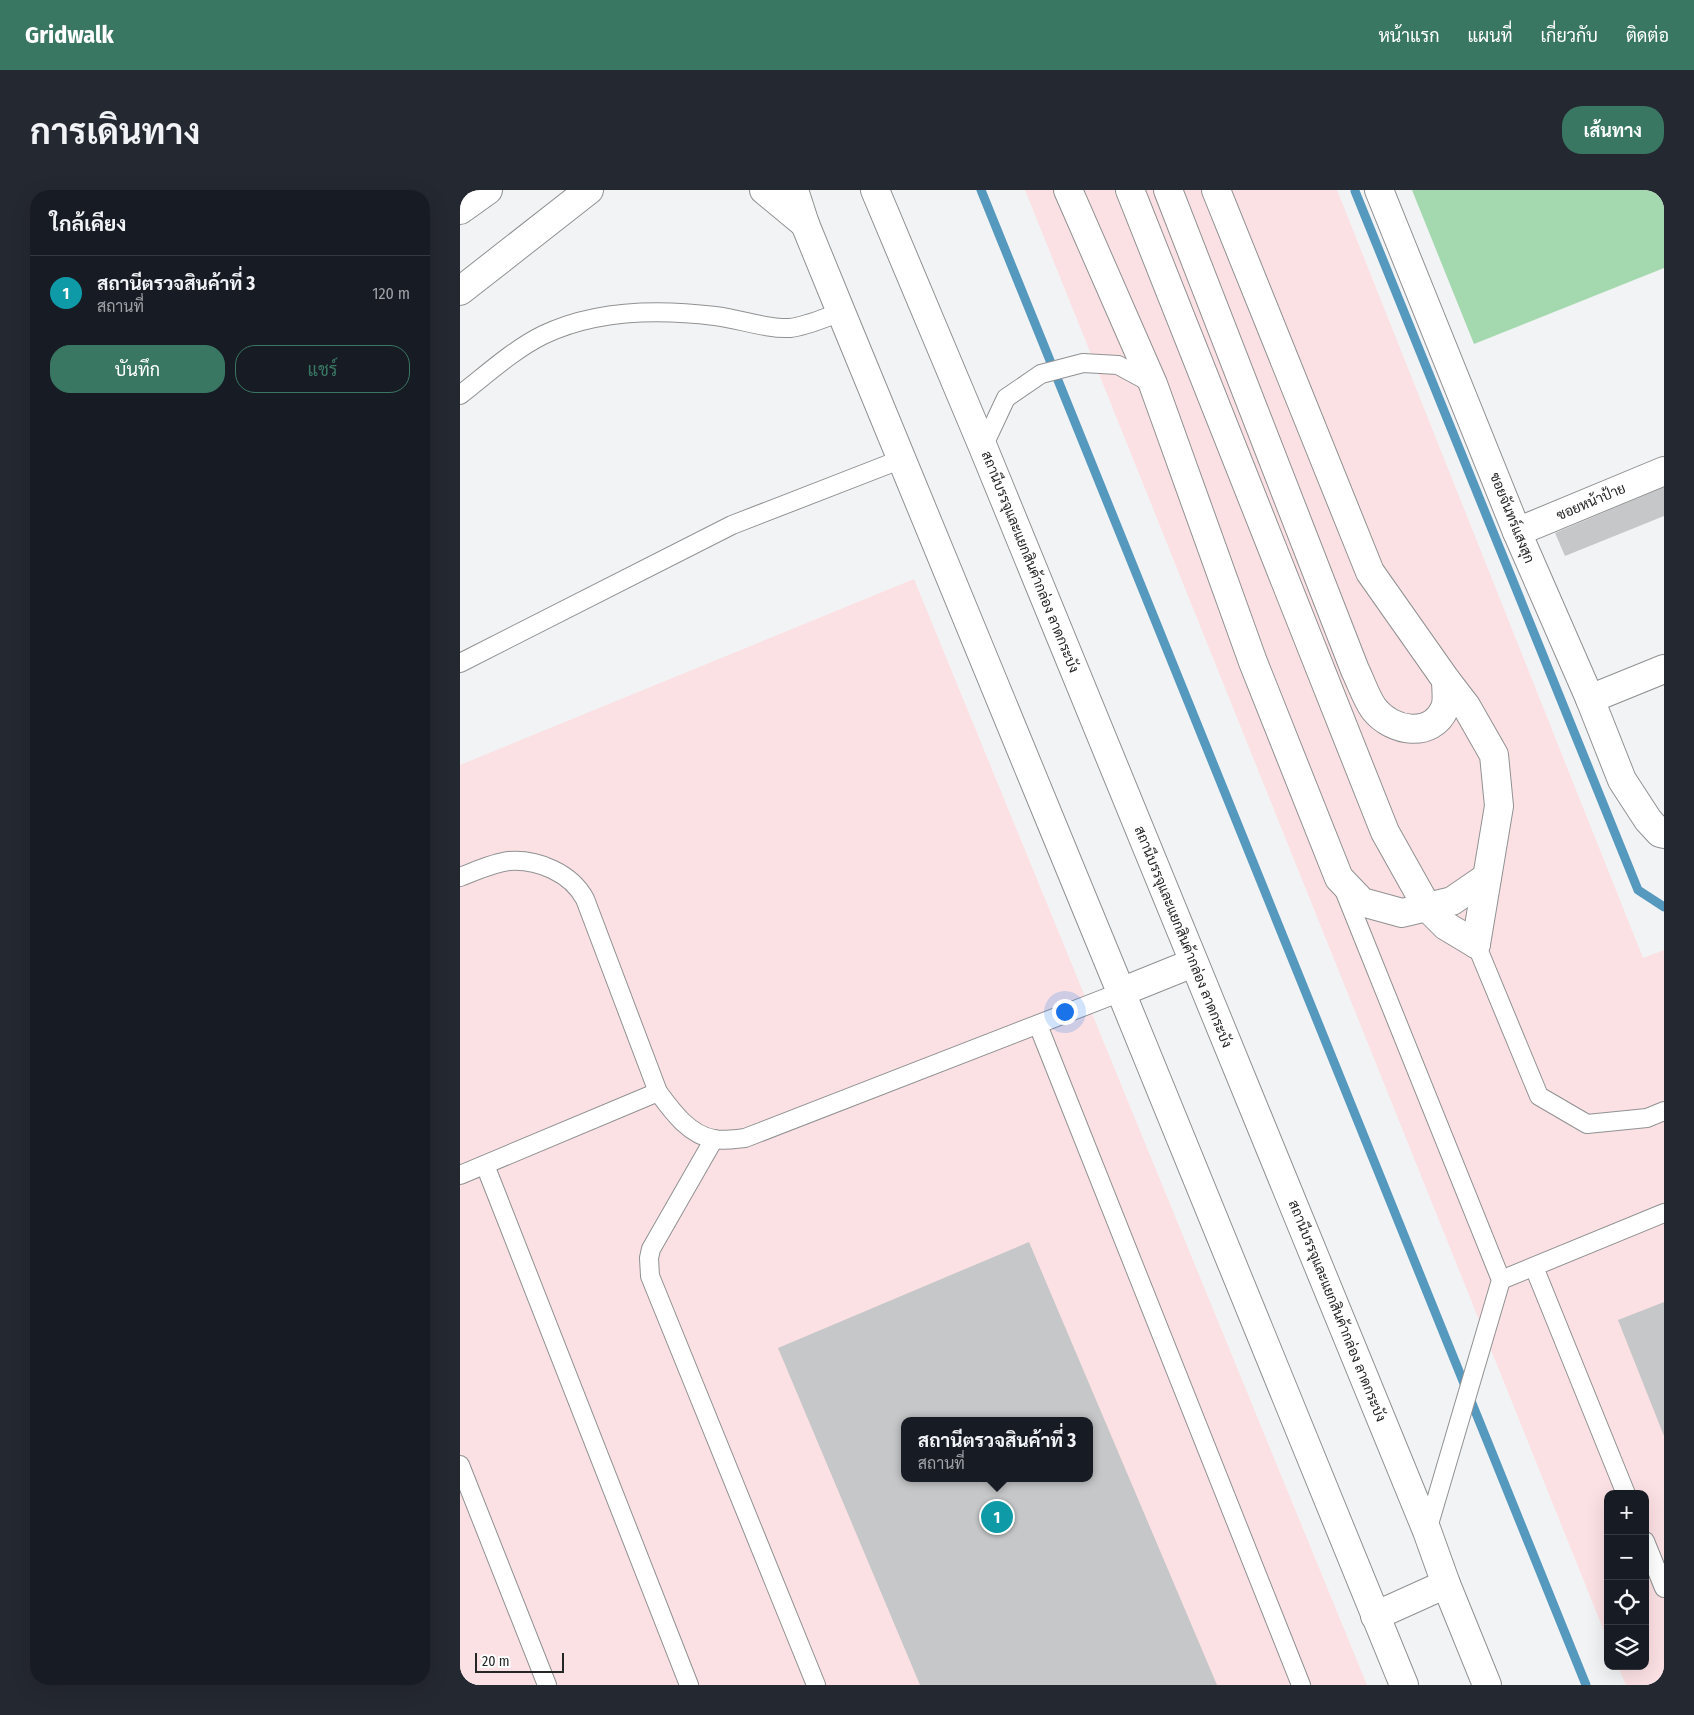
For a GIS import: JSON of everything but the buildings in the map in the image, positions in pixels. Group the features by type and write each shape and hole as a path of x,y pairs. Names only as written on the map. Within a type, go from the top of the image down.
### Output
{"main road":[{"path":"460,193 464,190"},
{"path":"460,210 488,190"},
{"path":"460,291 590,190"},
{"path":"764,190 805,224"},
{"path":"794,190 805,224 1122,992 1404,1685"},
{"name":"สถานีบรรจุและแยกสินค้ากล่อง ลาดกระบัง","path":"875,190 984,447 1193,963 1427,1531 1446,1584 1487,1685"},
{"path":"1068,190 1152,384 1253,662 1339,878 1362,902 1402,912 1452,901 1487,877"},
{"path":"1130,190 1386,832 1427,908 1446,926 1476,944 1499,806 1494,755 1466,706 1370,572 1216,190"},
{"path":"1168,190 1355,670 1374,709 1387,721 1403,728 1420,729 1436,721 1446,706 1446,680"},
{"name":"ซอยจันทร์แสงสุก","path":"1379,190 1517,532 1590,699 1622,780 1648,820 1660,833 1664,834"},
{"name":"ซอยหน้าป้าย","path":"1517,532 1664,471"},
{"path":"1590,699 1664,669"},
{"path":"1122,992 1193,963"},
{"path":"1375,1616 1446,1584"}],"lane":[{"path":"460,395 522,347 544,335 598,317 630,314 686,313 788,328 801,326 841,312"},
{"path":"984,447 1006,398 1041,374 1083,363 1092,363 1118,366 1152,384"},
{"path":"460,663 732,525 902,459"},
{"path":"460,877 497,864 510,861 524,862 549,868 561,874 580,890 658,1092 674,1114 694,1132 714,1139 745,1138 1122,992"},
{"path":"1339,878 1501,1280 1427,1531"},
{"path":"1476,944 1539,1096 1587,1124 1647,1118 1664,1111"},
{"path":"1038,1025 1301,1685"},
{"path":"460,1175 658,1092"},
{"path":"714,1139 651,1249 649,1258 650,1276 816,1685"},
{"path":"485,1165 689,1685"},
{"path":"1501,1280 1664,1213"},
{"path":"1534,1267 1624,1490"},
{"path":"460,1465 547,1685"},
{"path":"1649,1551 1664,1588"}],"shaded area":[{"path":"1025,190 1337,190 1643,958 1664,950 1664,1685 1626,1685 1620,1670 1649,1670 1649,1490 1604,1490 1604,1631"},
{"path":"914,579 1367,1685 460,1685 460,765"}],"green space":[{"path":"1412,190 1664,190 1664,268 1474,344"}],"waterway":[{"path":"981,190 1586,1685"},
{"path":"1355,191 1638,890 1664,907"}],"place":[{"name":"สถานีตรวจสินค้าที่ 3","path":"997,1517"}]}
